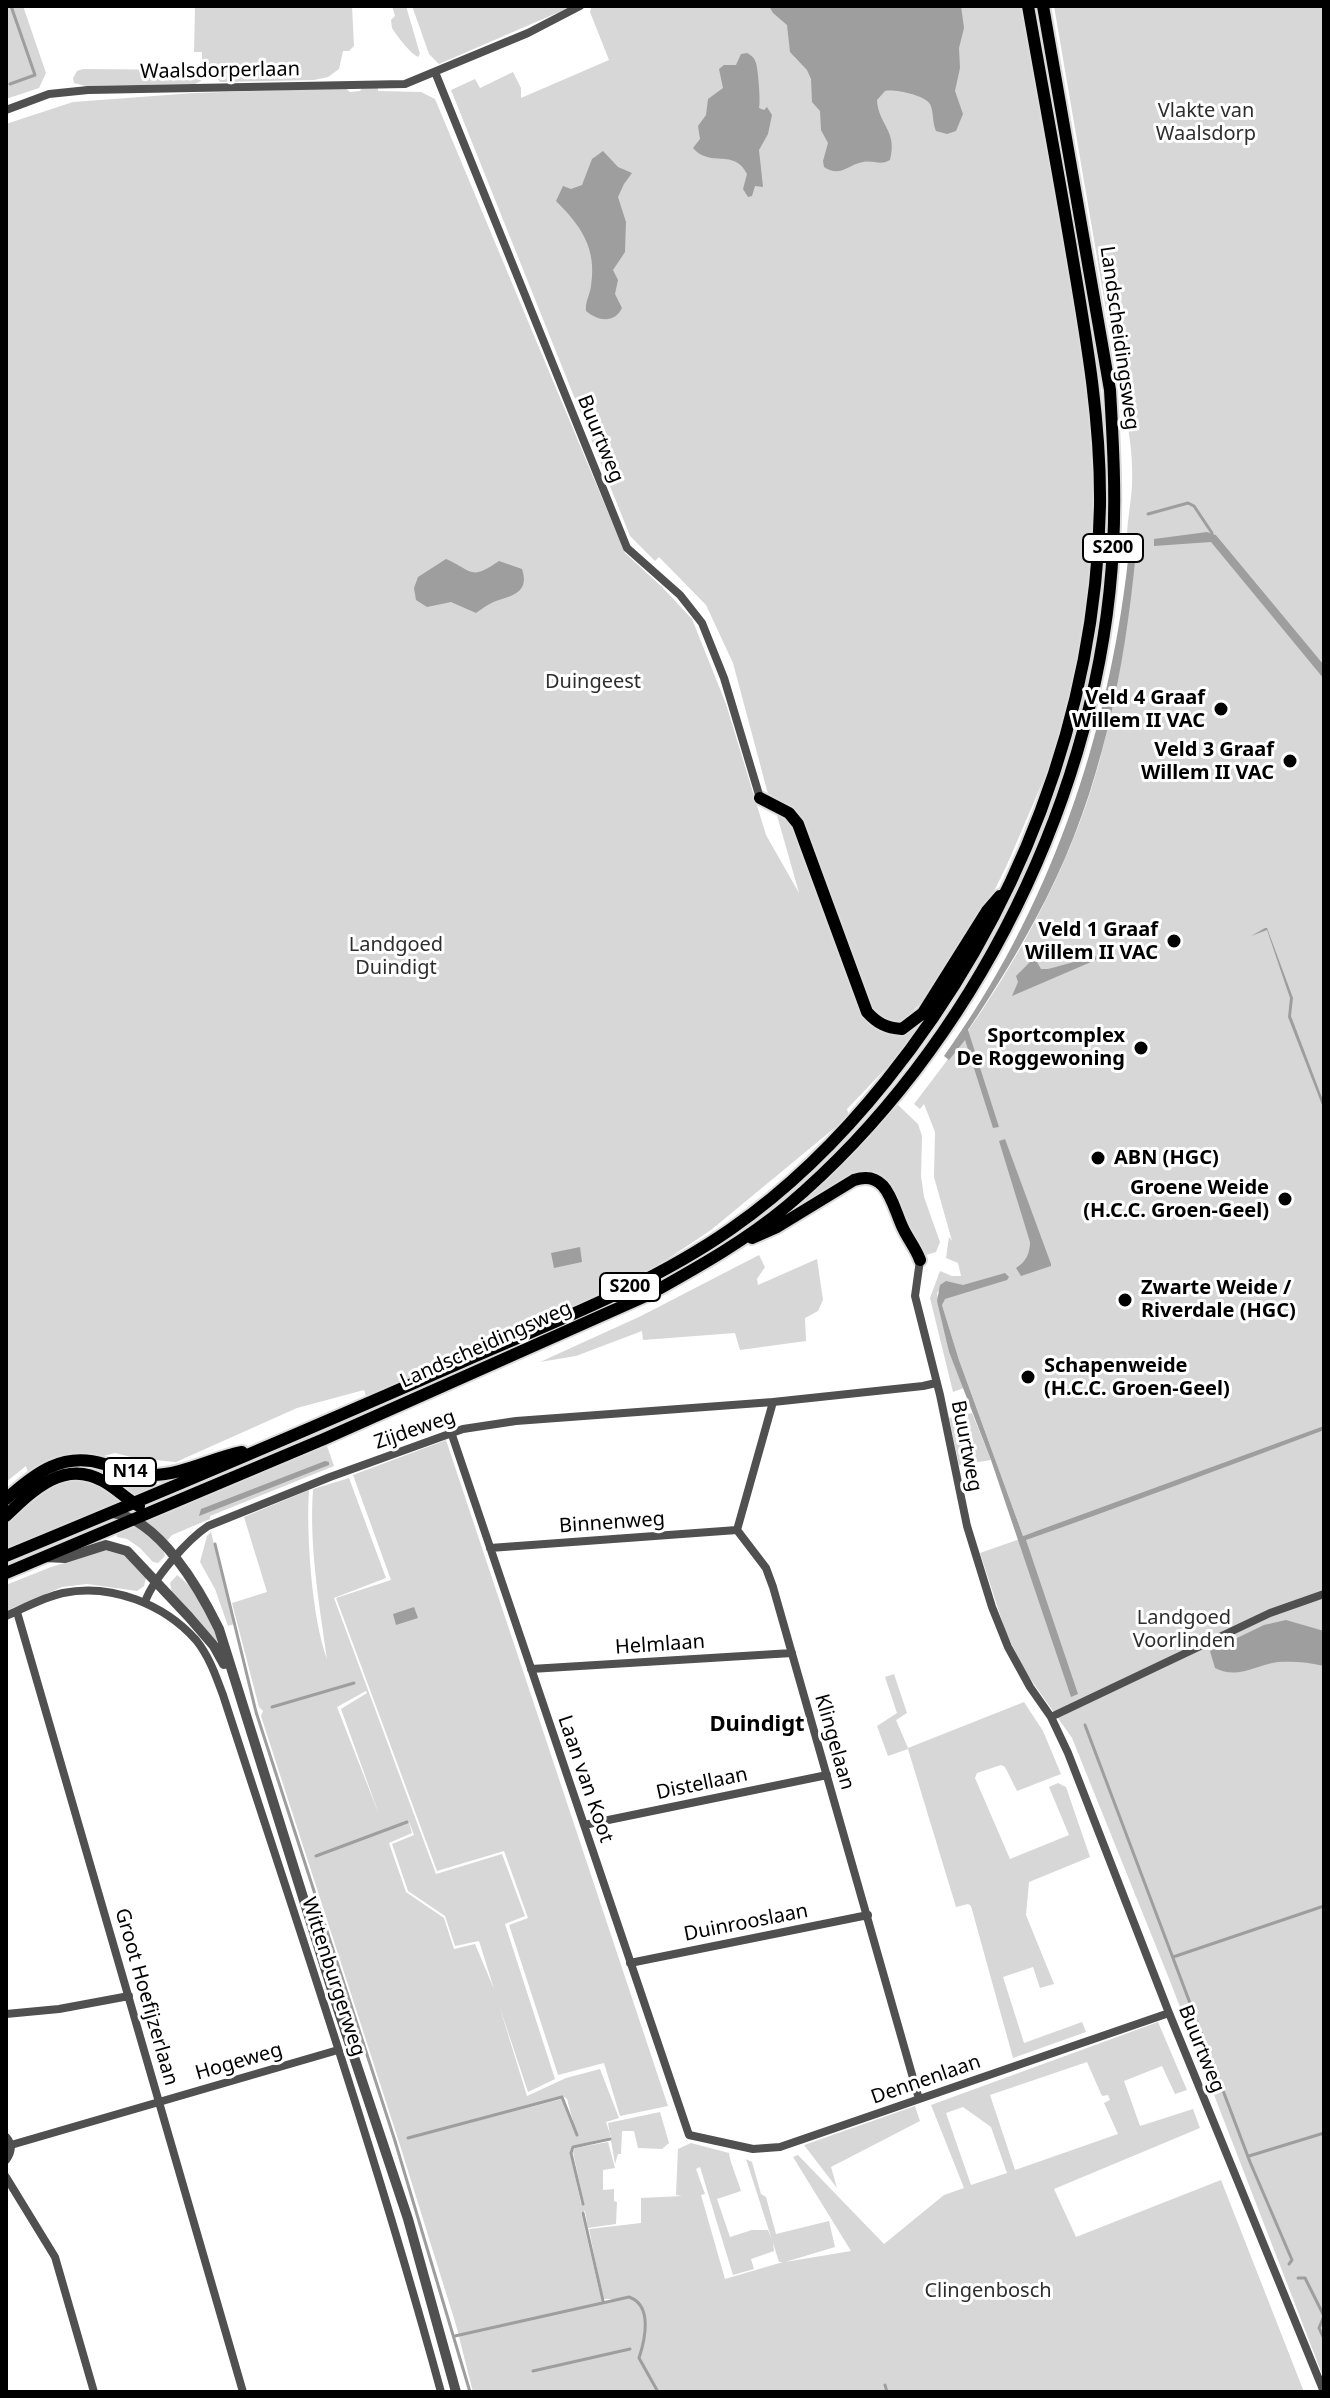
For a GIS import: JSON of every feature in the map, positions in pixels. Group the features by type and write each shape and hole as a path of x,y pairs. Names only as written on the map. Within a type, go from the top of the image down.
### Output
{"main road":[{"name":"Landscheidingsweg","path":"6,1556 318,1425 645,1280 684,1259 733,1228 779,1193 861,1112 913,1048 955,987 1010,885 1051,784 1072,714 1095,584 1100,507 1095,391 1028,6"},
{"name":"Landscheidingsweg","path":"6,1573 324,1439 650,1294 731,1247 788,1205 870,1123 926,1056 965,998 1000,938 1042,852 1065,789 1086,719 1100,655 1112,561 1112,421 1102,334 1043,6"},
{"path":"760,798 789,813 798,824 867,1012 876,1022 888,1028 902,1029 923,1013 987,911 1010,885"},
{"path":"731,1247 777,1227 854,1180 867,1177 878,1181 889,1192 903,1229 920,1260"},
{"name":"N14","path":"6,1499 40,1471 68,1460 90,1461 137,1474 159,1475 219,1457 265,1448"},
{"name":"N14","path":"6,1516 39,1486 59,1476 74,1473 101,1479 134,1504 153,1511"}],"street":[{"name":"Waalsdorperlaan","path":"6,110 49,94 88,90 405,84 528,33 580,6"},
{"name":"Buurtweg","path":"435,72 627,548 680,595 702,623 724,678 760,798"},
{"name":"Buurtweg","path":"920,1260 915,1296 967,1526 992,1607 1008,1647 1051,1717 1068,1753 1169,2013 1324,2392"},
{"name":"Zijdeweg","path":"145,1602 149,1590 208,1526 451,1432 516,1421 773,1402 936,1383"},
{"path":"737,1530 773,1402"},
{"name":"Laan van Koot","path":"451,1432 689,2135"},
{"name":"Wittenburgerweg","path":"112,1513 133,1519 176,1558 215,1621 408,2219 456,2392"},
{"name":"Binnenweg","path":"490,1548 737,1530"},
{"name":"Klingelaan","path":"737,1530 766,1568 919,2099"},
{"name":"Wittenburgerweg","path":"45,1557 65,1558 100,1546 114,1546 131,1554 214,1646 233,1680"},
{"path":"6,1616 59,1594 79,1590 110,1593 145,1602"},
{"path":"1051,1717 1270,1613 1324,1594"},
{"name":"Wittenburgerweg","path":"145,1602 167,1615 197,1641 217,1678 338,2050 412,2286 441,2392"},
{"name":"Groot Hoefijzerlaan","path":"17,1612 243,2392"},
{"name":"Helmlaan","path":"531,1669 792,1653"},
{"name":"Distellaan","path":"584,1825 827,1775"},
{"name":"Duinrooslaan","path":"630,1963 868,1915"},
{"path":"6,2014 59,2009 129,1996"},
{"name":"Dennenlaan","path":"689,2135 753,2149 780,2147 1169,2013"},
{"name":"Hogeweg","path":"9,2141 338,2050"},
{"path":"6,2160 11,2153 9,2141"},
{"path":"6,2177 55,2257 94,2392"}],"green space":[{"path":"6,6 23,6 46,73 39,88 6,99"},
{"path":"195,6 352,6 354,46 349,51 343,51 339,69 328,77 220,82 202,60 202,52 194,52"},
{"path":"392,6 406,6 420,54 418,57 392,28 391,20 395,16"},
{"path":"412,6 573,6 439,64 429,54"},
{"name":"Landgoed Duindigt","path":"592,6 1022,6 1087,374 1094,497 1087,596 1078,660 1052,760 992,895 928,995 911,1013 923,1022 891,1063 847,1109 849,1116 711,1230 636,1280 366,1396 364,1390 297,1408 176,1462 115,1453 29,1476 26,1466 6,1482 6,124 73,102 194,93 345,88 350,92 378,87 378,91 421,92 435,99 625,553 692,619 726,704 766,835 799,893 771,794 768,794 733,663 706,605 659,557 655,561 630,536 451,90 475,79 480,88 513,72 521,88 521,98 609,60 590,12"},
{"path":"1054,6 1324,6 1324,665 1216,535 1209,533 1324,672 1324,2379 1072,1738 1024,1670 1005,1630 980,1553 1034,1532 1023,1536 959,1360 942,1305 946,1281 937,1293 949,1352 964,1388 953,1392 930,1298 940,1271 961,1276 958,1263 946,1258 949,1237 952,1241 934,1177 935,1132 924,1104 920,1109 914,1104 1004,976 1054,883 1075,834 1093,785 1109,719 1139,542 1127,546 1132,485 1130,443"},
{"path":"192,70 202,76 201,81 195,84 85,86 74,83 73,78 77,71"},
{"path":"897,1104 918,1124 922,1136 921,1176 924,1197 940,1242 936,1252 923,1256 905,1224 889,1182 871,1172 855,1174 796,1212 776,1220 850,1155"},
{"path":"759,1255 765,1267 757,1279 758,1285 817,1259 823,1300 818,1311 805,1318 806,1341 740,1350 735,1333 643,1340 642,1331 576,1356 540,1362 641,1316"},
{"path":"972,1413 991,1460 959,1465 949,1418"},
{"path":"446,1440 668,2106 620,2116 604,2063 558,2075 509,1925 528,1918 504,1851 437,1871 336,1598 391,1580 353,1475"},
{"path":"327,1446 334,1466 210,1516 210,1519 172,1535 166,1542 144,1523"},
{"path":"115,1471 154,1479 158,1487 137,1496 112,1477"},
{"name":"Clingenbosch","path":"349,1478 386,1578 334,1598 436,1874 502,1854 525,1916 505,1924 555,2079 528,2092 499,2005 527,2096 566,2078 600,2069 619,2118 606,2122 611,2137 572,2146 570,2152 581,2204 584,2203 573,2152 575,2148 608,2142 615,2168 603,2170 603,2190 614,2189 616,2224 588,2228 585,2211 581,2212 602,2303 614,2299 603,2299 589,2229 641,2223 641,2198 682,2196 676,2195 678,2149 691,2143 729,2153 741,2191 717,2199 730,2237 752,2230 768,2230 772,2240 746,2159 752,2162 761,2194 766,2197 776,2234 829,2221 835,2247 785,2262 851,2251 793,2157 798,2155 884,2244 944,2195 964,2188 931,2105 1158,2022 1187,2090 1175,2094 1162,2066 1124,2081 1140,2126 1193,2109 1200,2128 1054,2189 1076,2237 1221,2180 1304,2392 473,2392 456,2325 399,2142 261,1716 263,1711 259,1707 232,1603 267,1592 244,1517 309,1490 311,1576 317,1622 327,1659 314,1553 313,1489","holes":["366,1691 341,1709 380,1817 337,1707","408,1819 414,1835 392,1844 408,1891 445,1916 455,1946 479,1941 494,1989 475,1944 454,1949 444,1918 406,1892 389,1843 412,1833","1087,2062 1102,2096 1108,2095 1110,2100 1104,2103 1118,2134 1015,2170 990,2095","563,2096 567,2099 577,2136 562,2099 406,2139","963,2107 991,2127 1007,2173 971,2185 946,2113","700,2167 733,2275 754,2269 751,2259 774,2251 773,2243 779,2262 783,2262 725,2279 701,2195 705,2194 696,2169"]},
{"path":"65,1481 95,1485 120,1502 6,1548 6,1522 41,1493"},
{"path":"136,1525 163,1549 165,1556 158,1563 127,1539 117,1537 116,1533"},
{"path":"211,1532 234,1624 228,1626 215,1589 200,1562"},
{"path":"110,1549 122,1552 146,1578 144,1586 137,1591 87,1584 62,1587 6,1611 6,1585"},
{"path":"177,1575 202,1604 219,1640 215,1642 172,1593 170,1583"},
{"path":"894,1674 907,1713 896,1720 908,1748 1024,1702 1043,1731 1061,1774 1017,1791 1001,1765 977,1773 975,1778 1010,1859 1069,1835 1049,1787 1058,1783 1066,1787 1090,1857 1029,1882 1026,1915 1054,1984 1040,1988 1033,1967 1003,1977 1024,2043 1082,2022 1086,2032 1013,2058 971,1906 956,1907 908,1749 888,1756 877,1726 897,1713 885,1677"},
{"path":"915,2106 920,2121 831,2167 837,2188 804,2145"},
{"path":"660,2112 669,2143 662,2149 638,2148 634,2131 622,2131 621,2154 618,2154 615,2164 608,2123"}],"shaded area":[{"path":"769,6 961,6 964,28 955,91 963,114 956,131 947,134 936,131 930,104 922,98 885,91 877,100 890,135 890,160 883,163 863,162 839,171 824,167 828,143 821,130 820,111 812,102 811,79 790,52 787,25"},
{"path":"747,53 754,58 757,66 759,108 764,110 767,107 772,115 768,134 759,150 763,187 755,186 752,196 748,197 743,189 747,174 742,166 729,160 706,157 693,148 700,139 698,126 706,115 708,99 723,88 719,69 724,65 736,65 741,54"},
{"path":"603,151 618,167 632,173 618,197 626,222 625,252 613,270 618,280 615,294 622,308 610,319 596,317 586,311 592,272 589,249 580,229 556,201 563,186 571,189 582,185 592,159"},
{"path":"1207,532 1216,535 1324,665 1324,679 1211,542 1154,546 1154,539"},
{"path":"1139,542 1108,729 1082,816 1037,916 968,1030 999,1127 993,1128 965,1040 949,1060 944,1056 1014,942 1068,820 1106,692 1132,544"},
{"path":"446,559 472,572 482,571 499,561 522,569 524,582 516,594 493,602 476,613 451,602 427,607 416,600 414,588 418,577"},
{"path":"1267,928 1293,998 1291,1016 1324,1110 1288,1017 1290,998 1267,930 1251,936"},
{"path":"1104,954 1012,996 1018,982 1016,976 1032,960 1041,969 1048,969"},
{"path":"1005,1139 1051,1264 1021,1276 1016,1268 1027,1257 1030,1242 999,1141"},
{"path":"580,1247 582,1262 554,1268 551,1253"},
{"path":"1005,1273 1009,1277 1007,1280 945,1299 942,1305 1023,1536 1324,1426 1324,1430 1026,1540 1078,1694 1071,1697 991,1460 949,1352 937,1301 940,1285 946,1281 963,1285"},
{"path":"325,1461 329,1465 199,1516 201,1509"},
{"path":"414,1607 418,1618 396,1625 393,1614"},
{"path":"1286,1620 1324,1631 1324,1666 1284,1662 1231,1673 1215,1668 1210,1651 1264,1625"}],"waterway":[{"path":"10,84 35,75 11,6"},
{"path":"1148,514 1188,503 1194,506 1212,533"},
{"path":"215,1544 256,1712 395,2141 470,2392"},
{"path":"272,1707 354,1683"},
{"path":"1085,1725 1250,2162 1292,2260 1289,2264"},
{"path":"316,1856 407,1822"},
{"path":"1173,1957 1324,1906"},
{"path":"408,2138 562,2097 577,2135"},
{"path":"1249,2156 1324,2133"},
{"path":"583,2204 571,2153 573,2147 610,2139"},
{"path":"583,2213 603,2301"},
{"path":"1298,2278 1305,2278 1324,2316 1319,2328 1324,2339"},
{"path":"455,2336 629,2297 642,2307 645,2333 639,2358 658,2392"},
{"path":"533,2371 630,2349"},
{"path":"885,2385 887,2392"}],"place":[{"name":"Veld 4 Graaf Willem II VAC","path":"1221,709"},
{"name":"Veld 3 Graaf Willem II VAC","path":"1290,761"},
{"name":"Veld 1 Graaf Willem II VAC","path":"1174,941"},
{"name":"Sportcomplex De Roggewoning","path":"1141,1048"},
{"name":"ABN (HGC)","path":"1098,1158"},
{"name":"Groene Weide (H.C.C. Groen-Geel)","path":"1285,1199"},
{"name":"Zwarte Weide / Riverdale (HGC)","path":"1125,1300"},
{"name":"Schapenweide (H.C.C. Groen-Geel)","path":"1028,1377"}],"district":[{"name":"Duindigt","path":"757,1725"}],"park label":[{"name":"Vlakte van Waalsdorp","path":"1206,122"},
{"name":"Duingeest","path":"593,682"},
{"name":"Landgoed Voorlinden","path":"1184,1630"}]}
